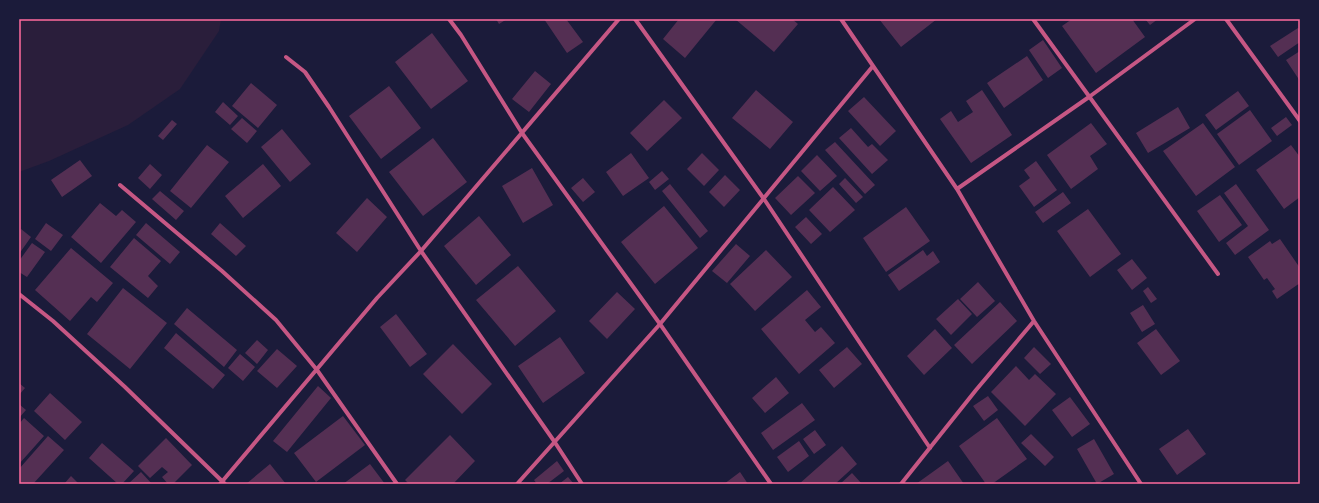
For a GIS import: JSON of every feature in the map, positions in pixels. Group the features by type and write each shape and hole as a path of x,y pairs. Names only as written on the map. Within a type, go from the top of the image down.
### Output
{"street":[{"path":"449,19 461,35 522,132 660,324 771,484"},
{"path":"19,294 53,321 125,387 222,483 377,298 421,251 620,19"},
{"path":"635,19 764,199 930,448"},
{"path":"841,19 957,189 1034,321 1141,484"},
{"path":"1033,19 1218,274"},
{"path":"957,189 1089,97 1195,19"},
{"path":"1226,19 1300,121"},
{"path":"286,57 305,72 330,107 421,251 582,484"},
{"path":"517,484 660,324 873,66"},
{"path":"120,185 222,271 276,320 317,370 397,484"},
{"path":"901,484 976,390 1034,321"}],"shaded area":[{"path":"19,19 221,19 219,31 180,89 128,125 49,161 19,172"}],"building":[{"path":"496,19 507,19 499,24"},
{"path":"544,19 566,19 583,42 567,53"},
{"path":"679,19 717,19 685,58 663,39"},
{"path":"735,19 792,19 798,24 774,52"},
{"path":"879,19 937,19 901,47"},
{"path":"1072,19 1132,19 1145,37 1096,73 1062,26"},
{"path":"1145,19 1158,19 1150,25"},
{"path":"1298,28 1300,30 1300,42 1278,57 1270,46"},
{"path":"432,33 468,81 431,109 395,62"},
{"path":"1043,40 1062,68 1048,78 1029,50"},
{"path":"1300,51 1300,81 1286,60"},
{"path":"1027,56 1043,80 1004,108 987,83"},
{"path":"535,71 551,84 529,112 512,99"},
{"path":"251,83 277,105 258,128 232,106"},
{"path":"389,86 421,128 381,159 349,116"},
{"path":"756,90 793,122 770,149 732,118"},
{"path":"982,90 1012,135 971,163 940,119 951,111 958,122 973,112 966,101"},
{"path":"1238,91 1249,106 1216,130 1205,115"},
{"path":"864,97 896,131 880,146 848,111"},
{"path":"664,100 682,118 647,151 630,133"},
{"path":"223,102 238,116 230,125 215,112"},
{"path":"1178,107 1190,128 1148,153 1136,133"},
{"path":"1250,110 1272,141 1239,165 1217,134"},
{"path":"1286,117 1292,125 1277,136 1271,128"},
{"path":"242,118 257,131 247,143 231,129"},
{"path":"172,120 177,124 163,140 158,136"},
{"path":"1091,123 1107,144 1090,156 1098,169 1071,189 1047,155"},
{"path":"1203,123 1235,167 1196,196 1163,151"},
{"path":"851,128 868,147 872,144 888,160 872,174 839,138"},
{"path":"282,129 311,164 290,182 261,147"},
{"path":"433,138 467,182 423,216 389,172"},
{"path":"835,142 875,185 865,194 825,150"},
{"path":"207,145 229,162 191,208 170,191"},
{"path":"1291,145 1300,157 1300,197 1284,209 1256,170"},
{"path":"631,153 649,178 623,196 606,172"},
{"path":"702,153 719,170 704,186 687,169"},
{"path":"817,155 837,176 820,191 801,171"},
{"path":"80,160 92,176 62,197 51,180"},
{"path":"1036,161 1057,190 1034,207 1019,186 1030,178 1024,170"},
{"path":"150,164 162,175 150,189 138,178"},
{"path":"263,164 281,186 243,218 225,196"},
{"path":"532,168 553,205 523,223 502,186"},
{"path":"662,171 669,179 655,190 649,182"},
{"path":"725,175 740,190 724,207 709,192"},
{"path":"798,176 815,193 791,215 775,198"},
{"path":"583,178 595,192 583,202 571,188"},
{"path":"845,178 863,197 856,203 839,184"},
{"path":"670,184 708,231 700,238 662,191"},
{"path":"1236,184 1269,230 1235,255 1226,243 1248,226 1224,193"},
{"path":"833,187 855,210 830,232 809,210"},
{"path":"160,191 184,211 176,220 152,199"},
{"path":"1063,192 1071,203 1043,223 1035,212"},
{"path":"1220,195 1242,225 1219,242 1197,211"},
{"path":"367,198 387,217 357,252 336,233"},
{"path":"100,203 116,216 122,210 136,222 101,263 71,237"},
{"path":"664,206 698,248 655,284 621,242"},
{"path":"906,207 930,241 886,272 863,238"},
{"path":"1088,209 1121,254 1090,277 1057,231"},
{"path":"479,216 511,255 476,285 444,246"},
{"path":"806,217 822,234 811,244 795,227"},
{"path":"46,223 63,235 51,251 35,239"},
{"path":"146,223 180,252 170,264 136,235"},
{"path":"220,223 246,246 236,256 211,234"},
{"path":"21,229 31,237 19,254 19,233"},
{"path":"134,238 161,261 148,276 158,286 148,298 110,267"},
{"path":"1280,239 1300,268 1300,283 1277,299 1272,291 1275,289 1267,278 1264,280 1248,257 1270,241 1272,244"},
{"path":"32,243 45,252 27,277 19,272 19,261"},
{"path":"736,244 750,256 727,283 712,271"},
{"path":"71,248 113,283 97,302 91,297 70,321 35,290"},
{"path":"766,250 792,277 755,311 730,284"},
{"path":"923,250 927,256 933,251 940,262 899,291 888,275"},
{"path":"1132,259 1147,278 1132,290 1117,270"},
{"path":"518,266 556,311 515,346 476,300"},
{"path":"978,282 995,301 977,317 960,299"},
{"path":"1148,287 1157,299 1151,303 1143,291"},
{"path":"123,288 167,323 130,369 87,334"},
{"path":"807,290 821,307 805,320 815,332 821,327 835,343 799,374 761,329"},
{"path":"617,292 635,309 607,339 589,321"},
{"path":"958,299 972,314 951,335 936,319"},
{"path":"1000,302 1017,321 972,364 954,345"},
{"path":"1143,305 1155,324 1142,332 1130,313"},
{"path":"187,308 237,350 224,367 174,324"},
{"path":"396,314 427,354 410,367 380,327"},
{"path":"935,329 952,348 924,375 907,356"},
{"path":"1156,329 1180,361 1161,375 1137,343"},
{"path":"176,333 225,375 213,389 164,348"},
{"path":"560,337 585,373 543,403 518,366"},
{"path":"257,340 268,350 257,364 245,353"},
{"path":"453,344 492,384 462,414 423,374"},
{"path":"847,347 862,364 834,388 819,370"},
{"path":"1034,347 1051,364 1040,374 1024,358"},
{"path":"277,349 297,366 277,388 257,371"},
{"path":"240,354 255,367 243,381 228,368"},
{"path":"1016,366 1029,380 1035,374 1056,394 1025,426 991,392"},
{"path":"776,377 789,393 765,413 752,398"},
{"path":"19,383 25,388 19,395"},
{"path":"318,386 331,398 287,452 273,441"},
{"path":"50,393 82,422 65,440 34,411"},
{"path":"988,396 998,410 984,421 973,406"},
{"path":"1070,397 1090,424 1072,437 1052,410"},
{"path":"802,403 815,420 773,450 761,433"},
{"path":"19,404 26,410 19,418"},
{"path":"343,416 365,445 316,482 294,453"},
{"path":"24,418 44,436 19,464 19,424"},
{"path":"997,418 1027,459 992,484 986,484 959,446"},
{"path":"1188,429 1206,454 1177,475 1159,449"},
{"path":"815,430 826,445 814,454 803,439"},
{"path":"1031,434 1054,457 1045,466 1021,443"},
{"path":"450,435 475,461 453,484 409,484 405,480"},
{"path":"48,436 64,450 33,484 19,484 19,469"},
{"path":"166,438 192,465 173,484 168,484 162,477 168,472 162,467 150,478 138,466"},
{"path":"1094,439 1114,474 1097,484 1077,449"},
{"path":"799,441 809,456 788,472 777,457"},
{"path":"102,443 134,471 122,484 118,484 89,458"},
{"path":"842,446 857,464 835,484 799,484"},
{"path":"557,461 564,471 547,484 537,484 534,480"},
{"path":"948,461 964,484 916,484"},
{"path":"270,464 286,484 246,484"},
{"path":"370,464 385,484 343,484"},
{"path":"141,472 152,484 128,484"},
{"path":"740,472 748,484 724,484"},
{"path":"852,473 862,484 840,484"},
{"path":"71,476 79,484 64,484"},
{"path":"568,477 574,484 559,484"}]}
